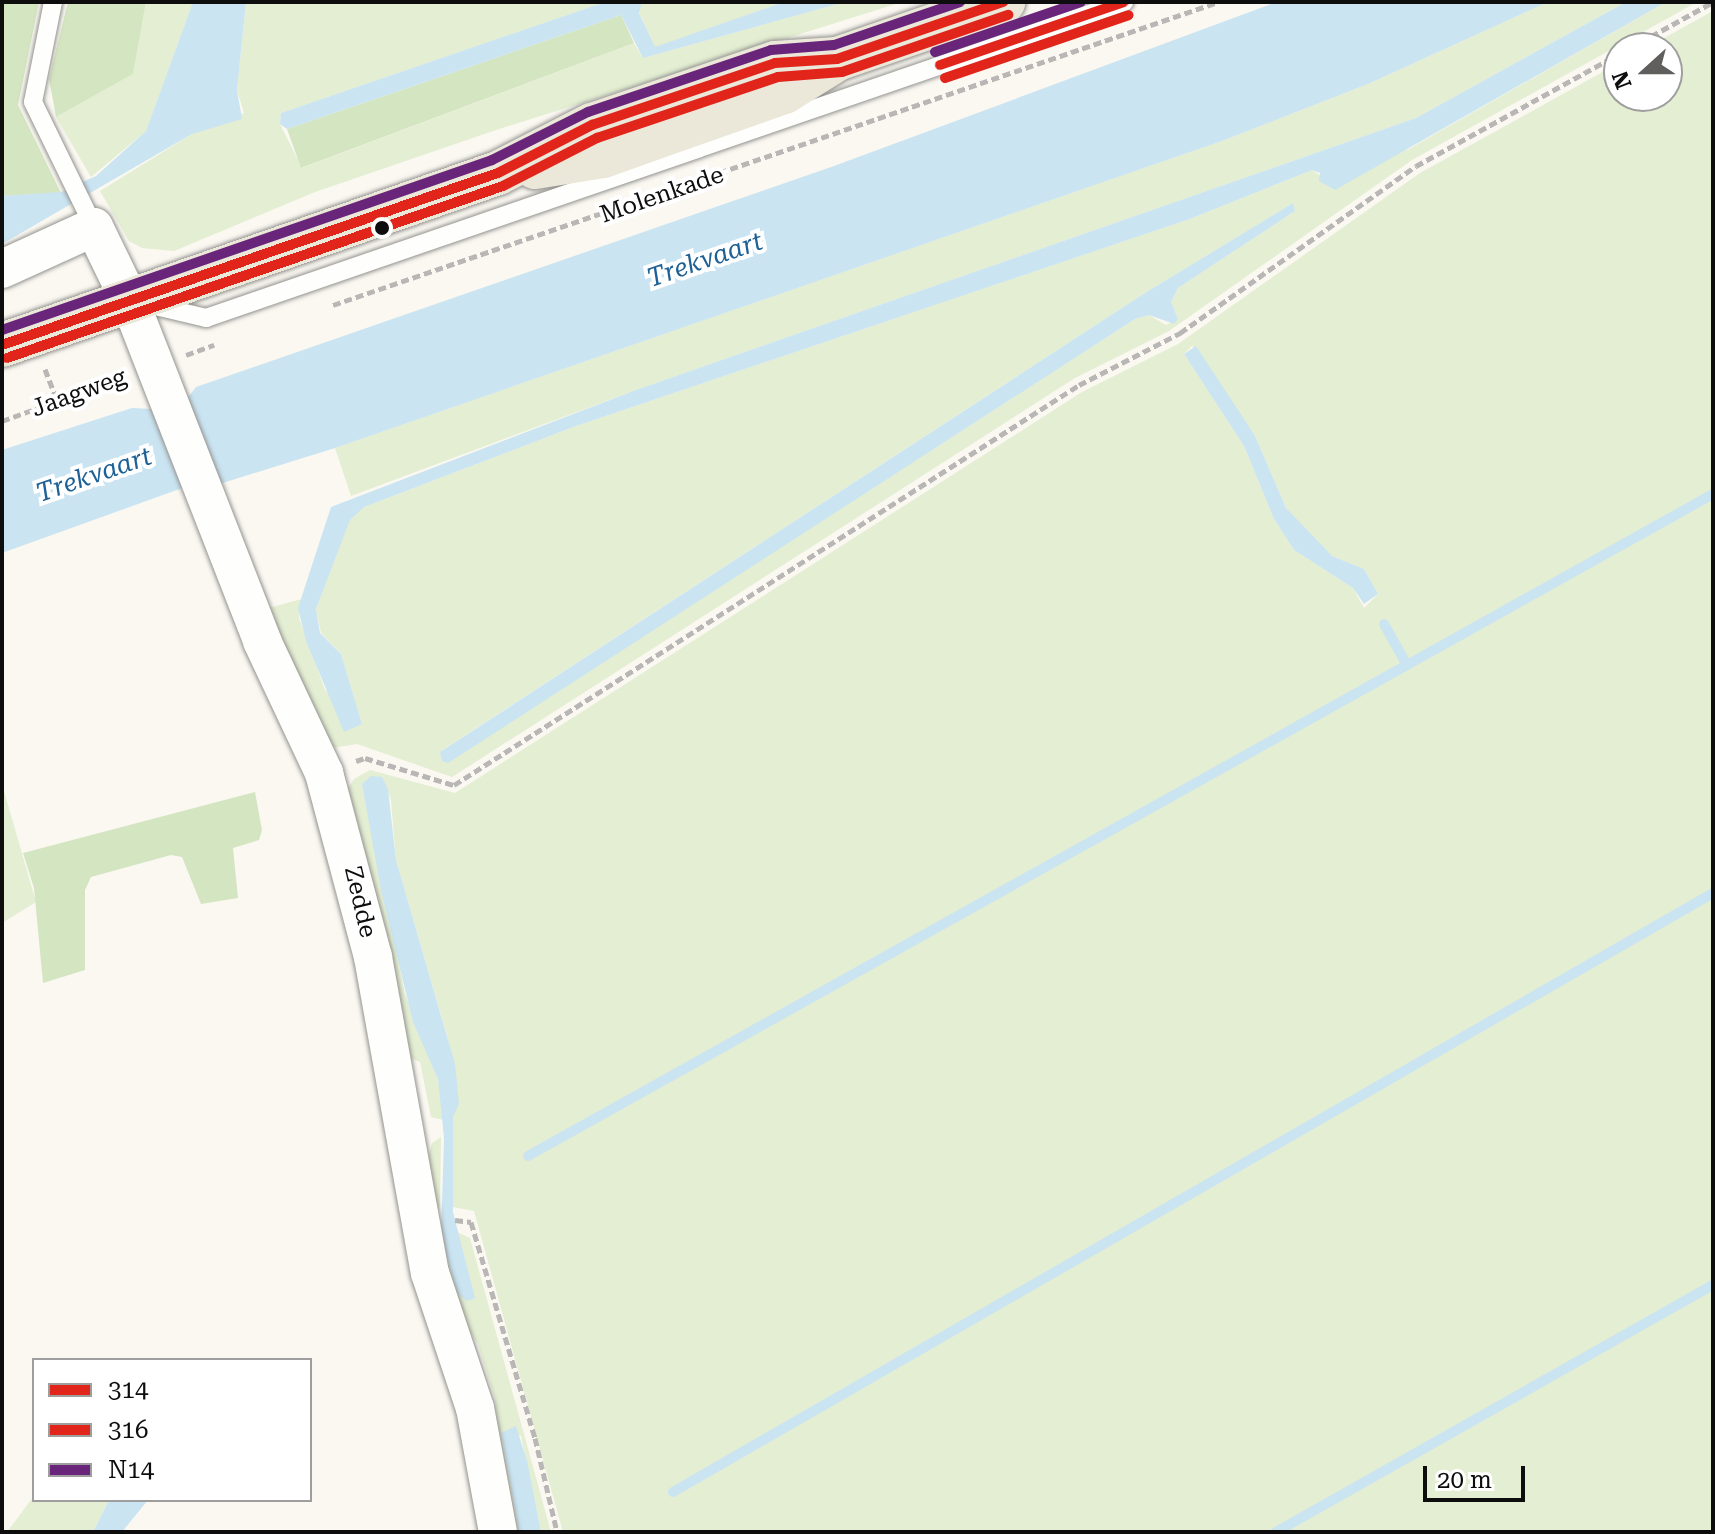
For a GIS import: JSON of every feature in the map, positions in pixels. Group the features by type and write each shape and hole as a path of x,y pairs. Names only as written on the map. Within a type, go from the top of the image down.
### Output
{"main road":[{"path":"2,345 498,173 592,125 775,63 837,59 1003,2"}],"street":[{"path":"2,269 89,218 129,299"},
{"name":"Zedde","path":"129,299 205,505 324,773 373,957 430,1273 475,1408 498,1532"}],"lane":[{"path":"53,2 33,102 89,218"},
{"name":"Molenkade","path":"129,299 206,318 1124,2"}],"path":[{"name":"Molenkade","path":"329,307 1218,2"},
{"path":"1659,32 1713,2"},
{"path":"324,773 365,758 454,785 1079,385 1180,333 1416,166 1603,63"},
{"path":"159,375 228,341"},
{"name":"Jaagweg","path":"2,421 159,375"},
{"path":"460,1219 471,1222 535,1438 557,1532"}],"green space":[{"path":"2,2 39,2 18,105 61,193 2,196"},
{"path":"68,2 146,2 133,74 56,117 49,79"},
{"path":"146,2 193,2 146,131 91,177 56,117 133,74"},
{"path":"246,2 605,2 281,113 280,124 302,168 634,43 643,58 845,2 902,2 499,129 315,192 174,251 142,248 129,241 100,191 192,134 244,113 237,90"},
{"path":"642,2 784,2 655,48 639,12"},
{"path":"1548,2 1626,2 1416,118 636,390 351,496 335,448 1222,141 1368,84"},
{"path":"1666,2 1697,2 1643,32 1614,32"},
{"path":"1713,11 1713,1532 563,1532 474,1211 453,1207 448,1039 396,860 391,800 382,777 362,784 405,994 438,1079 443,1120 431,1117 420,1062 410,1058 347,790 354,779 370,770 455,793 1082,392 1178,344 1420,173 1603,72 1603,112 1683,112 1683,32 1675,32","holes":["1192,346 1255,436 1286,508 1304,532 1332,556 1364,569 1378,594 1364,608 1353,588 1294,550 1274,519 1244,446 1184,354"]},
{"path":"621,15 634,43 301,168 287,129"},
{"path":"1603,38 1603,54 1412,160 1169,331 1075,378 452,777 357,744 332,748 261,610 302,599 299,618 325,690 362,724 341,654 321,633 316,609 350,519 364,507 576,426 1187,220 1312,170 1321,176 1409,149","holes":["1293,203 1295,211 1178,288 1171,302 1178,319 1166,325 1149,315 1135,319 448,762 441,751 1145,293"]},
{"path":"2,784 36,902 2,923"},
{"path":"255,792 262,830 259,840 233,848 238,898 201,904 182,857 171,855 91,877 85,890 85,970 43,983 34,888 23,853"},
{"path":"441,1137 440,1206 435,1214 427,1180 429,1154 432,1143"},
{"path":"457,1232 470,1238 551,1532 541,1532 521,1436 501,1433 519,1532 506,1532 495,1399 478,1344 451,1304 441,1235 457,1293 474,1297"},
{"path":"32,1499 32,1502 108,1502 93,1532 7,1532"}],"water":[{"path":"193,2 246,2 237,90 242,119 192,134 2,244 2,196 61,192 96,176 146,131"},
{"path":"605,2 642,2 639,13 655,47 784,2 845,2 643,58 621,15 287,129 280,124 281,113"},
{"name":"Trekvaart","path":"1277,2 1548,2 1368,84 1222,141 335,448 213,486 210,478 2,553 2,450 132,408 153,409 185,401 196,387 834,166"},
{"path":"1626,2 1666,2 1613,32 1603,32 1603,38 1335,190 1319,181 1320,173 1312,170 1187,220 576,426 364,507 350,520 316,609 320,633 341,654 362,724 344,732 306,641 298,608 331,507 636,390 1416,118"},
{"path":"1293,203 1295,211 1178,288 1171,302 1178,319 1174,324 1149,315 1135,319 448,763 442,761 440,752 1145,293"},
{"path":"1196,346 1255,436 1286,508 1332,556 1364,569 1378,594 1364,604 1353,588 1294,550 1274,519 1244,446 1184,354"},
{"path":"371,776 382,777 388,789 396,860 455,1064 459,1104 453,1117 453,1212 475,1298 467,1301 457,1293 441,1235 444,1138 438,1079 413,1022 381,890 362,784"},
{"path":"516,1426 527,1461 541,1532 519,1532 501,1433"},
{"path":"108,1502 146,1502 122,1532 93,1532"}],"waterway":[{"path":"1407,665 1713,494"},
{"path":"528,1156 1407,665 1384,624"},
{"path":"673,1492 1713,893"},
{"path":"1276,1532 1713,1285"}],"transit line":[{"name":"N14","path":"2,330 492,160 588,112 771,50 834,45 960,2"},
{"name":"314","path":"2,345 498,173 592,125 775,63 837,59 1003,2"},
{"name":"N14","path":"935,52 1081,2"},
{"name":"314","path":"940,65 1124,2"},
{"name":"316","path":"7,358 503,186 597,138 778,77 842,72 1008,15"},
{"name":"316","path":"945,78 1129,15"}]}
